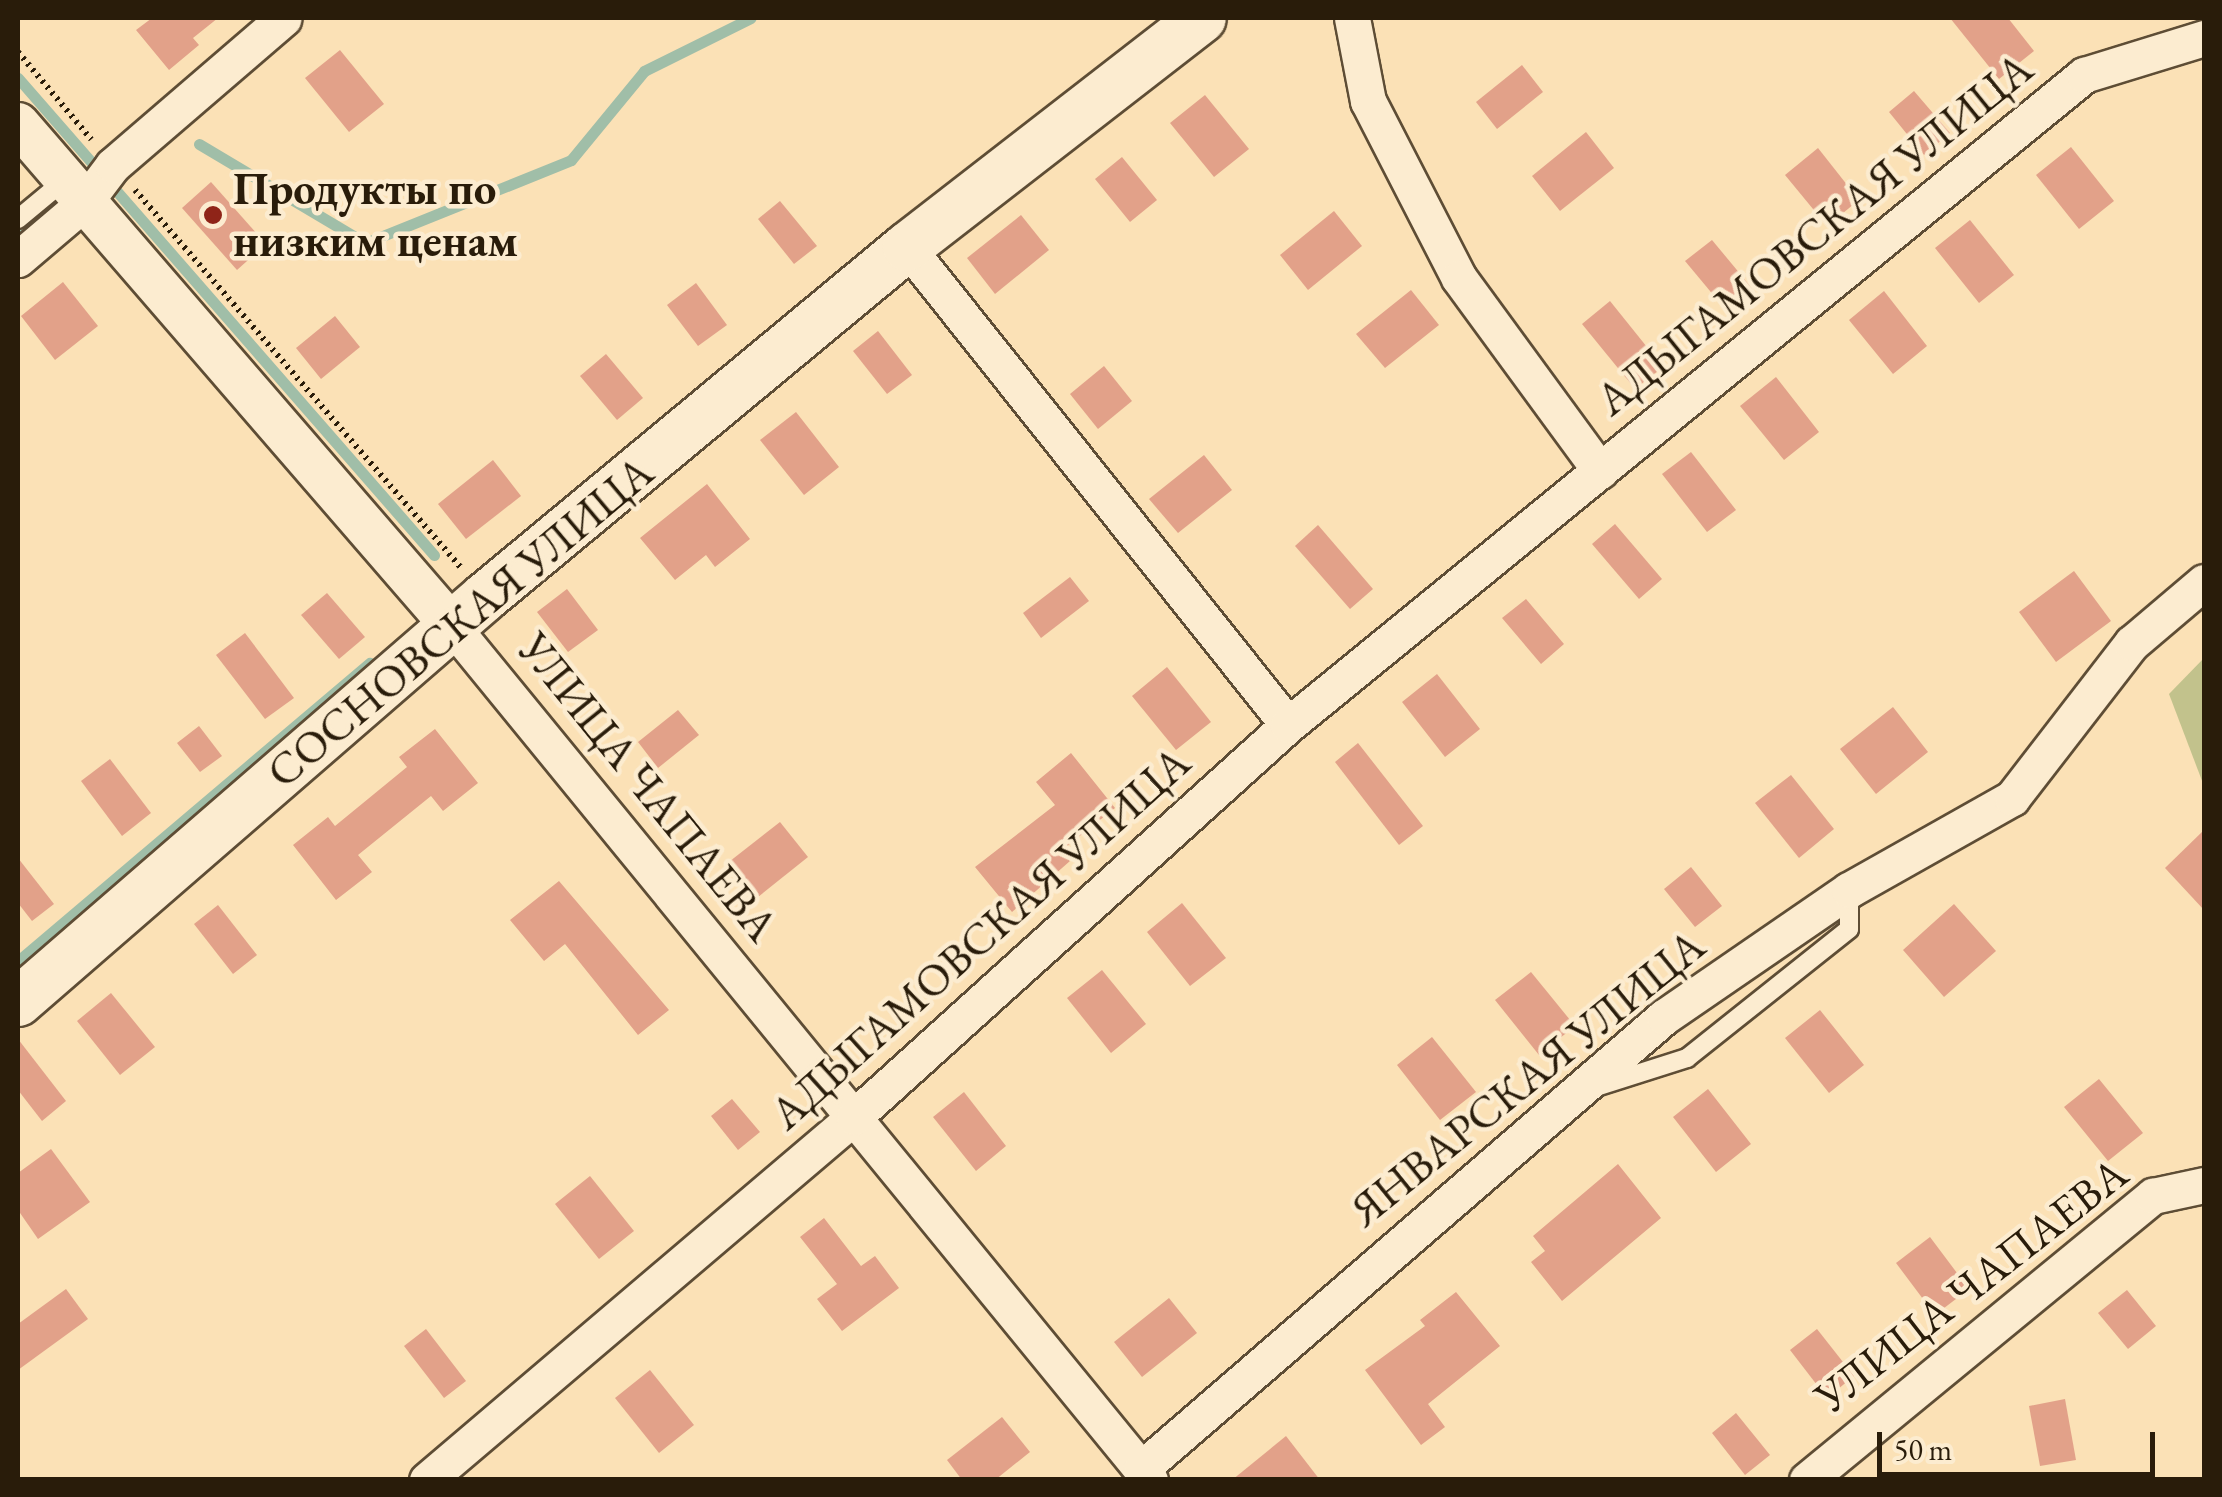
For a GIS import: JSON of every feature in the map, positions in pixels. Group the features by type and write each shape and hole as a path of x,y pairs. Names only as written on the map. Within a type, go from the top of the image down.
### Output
{"main road":[{"name":"СОСНОВСКАЯ УЛИЦА","path":"18,1002 469,612 906,247 1202,18"}],"street":[{"path":"18,259 76,191 284,18"},
{"name":"АДЫГАМОВСКАЯ УЛИЦА","path":"1352,18 1368,101 1459,278 1600,471"},
{"name":"АДЫГАМОВСКАЯ УЛИЦА","path":"427,1480 854,1117 1288,725 2084,75 2204,38"},
{"name":"УЛИЦА ЧАПАЕВА","path":"18,124 469,612 854,1117 1145,1474"},
{"path":"906,247 1288,725"},
{"name":"ЯНВАРСКАЯ УЛИЦА","path":"1145,1474 1567,1096 1664,1017 1850,890 2012,798 2132,642 2204,582"},
{"name":"УЛИЦА ЧАПАЕВА","path":"1806,1480 2153,1196 2204,1185"}],"lane":[{"path":"18,218 76,191"}],"path":[{"path":"18,52 113,164 469,612"}],"green space":[{"path":"2204,658 2204,786 2169,694"}],"building":[{"path":"152,18 218,18 193,38 199,45 169,70 136,30"},
{"path":"1950,18 2008,18 2034,51 1999,79"},
{"path":"340,50 384,104 349,132 305,78"},
{"path":"1522,65 1543,92 1497,129 1476,102"},
{"path":"1914,91 1950,133 1924,155 1889,112"},
{"path":"1205,95 1249,149 1214,177 1170,123"},
{"path":"1586,132 1614,168 1560,211 1532,176"},
{"path":"2071,147 2114,201 2079,229 2036,175"},
{"path":"1818,148 1859,200 1827,226 1785,175"},
{"path":"1122,157 1157,200 1130,222 1095,179"},
{"path":"211,182 266,244 237,270 182,208"},
{"path":"780,201 817,246 794,264 758,219"},
{"path":"1334,211 1362,246 1308,290 1280,255"},
{"path":"1021,215 1049,250 995,294 967,258"},
{"path":"1970,220 2014,275 1979,303 1935,248"},
{"path":"1712,240 1756,293 1730,315 1685,261"},
{"path":"63,282 98,326 55,360 21,316"},
{"path":"696,283 727,325 698,346 667,305"},
{"path":"1411,290 1439,325 1385,368 1356,334"},
{"path":"1884,291 1927,346 1893,374 1849,320"},
{"path":"1610,301 1663,367 1635,389 1582,324"},
{"path":"335,316 360,347 321,379 296,348"},
{"path":"878,331 912,375 887,394 853,351"},
{"path":"606,354 643,398 617,420 580,376"},
{"path":"1104,366 1132,401 1098,429 1070,394"},
{"path":"1776,377 1819,432 1784,460 1740,406"},
{"path":"796,412 839,467 804,495 760,440"},
{"path":"1691,452 1736,510 1707,532 1662,474"},
{"path":"1204,455 1232,490 1178,533 1149,499"},
{"path":"493,460 521,496 466,539 438,504"},
{"path":"707,484 750,539 715,567 706,555 675,580 640,538"},
{"path":"1615,524 1662,579 1639,599 1592,544"},
{"path":"1318,525 1373,589 1350,609 1295,546"},
{"path":"2074,571 2111,621 2056,662 2019,612"},
{"path":"1070,577 1089,601 1041,638 1023,613"},
{"path":"567,589 598,630 568,652 537,612"},
{"path":"327,593 365,637 339,659 301,615"},
{"path":"1526,599 1564,644 1541,664 1502,618"},
{"path":"245,633 294,698 265,719 216,655"},
{"path":"1167,667 1211,722 1176,750 1132,696"},
{"path":"1437,674 1480,729 1445,757 1402,702"},
{"path":"1893,707 1928,752 1876,794 1840,749"},
{"path":"678,710 699,735 658,768 638,742"},
{"path":"199,726 222,756 200,772 177,743"},
{"path":"435,729 478,783 443,811 431,796 358,855 372,872 336,900 293,845 328,817 335,826 407,767 399,757"},
{"path":"1358,743 1423,826 1399,845 1335,762"},
{"path":"1071,753 1115,808 1061,851 1070,861 1012,912 975,867 1055,805 1036,782"},
{"path":"110,759 151,813 122,836 81,781"},
{"path":"1791,775 1834,829 1799,858 1755,803"},
{"path":"780,822 808,857 753,901 725,865"},
{"path":"2204,830 2204,910 2165,868"},
{"path":"18,858 54,904 32,921 18,903"},
{"path":"1691,867 1722,906 1695,927 1664,889"},
{"path":"559,881 669,1010 638,1035 565,944 544,961 510,920"},
{"path":"1182,903 1226,958 1190,986 1147,932"},
{"path":"1954,904 1996,951 1944,997 1903,950"},
{"path":"218,905 257,955 233,974 194,924"},
{"path":"1102,970 1146,1024 1111,1053 1067,998"},
{"path":"1531,972 1575,1026 1539,1055 1495,1000"},
{"path":"111,993 155,1047 120,1075 77,1021"},
{"path":"1820,1010 1864,1065 1829,1093 1785,1038"},
{"path":"1432,1037 1476,1092 1440,1120 1397,1065"},
{"path":"18,1039 66,1101 42,1121 18,1090"},
{"path":"2099,1079 2143,1133 2108,1161 2064,1107"},
{"path":"1708,1089 1751,1144 1716,1172 1673,1117"},
{"path":"964,1092 1006,1146 976,1171 933,1117"},
{"path":"732,1099 760,1132 738,1150 711,1116"},
{"path":"51,1149 90,1202 38,1239 18,1210 18,1173"},
{"path":"1618,1164 1661,1218 1562,1301 1531,1262 1545,1251 1533,1236"},
{"path":"590,1176 634,1231 599,1259 555,1204"},
{"path":"824,1218 861,1266 875,1256 899,1288 842,1331 817,1299 837,1284 800,1237"},
{"path":"1930,1237 1969,1289 1935,1315 1896,1263"},
{"path":"66,1289 88,1319 18,1370 18,1324"},
{"path":"2127,1290 2156,1326 2128,1349 2098,1313"},
{"path":"1456,1292 1500,1346 1428,1404 1445,1427 1421,1445 1365,1370 1425,1326 1420,1320"},
{"path":"1169,1298 1197,1333 1142,1377 1114,1342"},
{"path":"426,1329 466,1381 444,1398 404,1346"},
{"path":"1817,1329 1854,1376 1827,1398 1790,1350"},
{"path":"650,1370 694,1425 659,1453 615,1398"},
{"path":"2065,1399 2076,1460 2040,1466 2029,1406"},
{"path":"1736,1413 1770,1455 1745,1475 1712,1433"},
{"path":"1002,1417 1030,1452 995,1480 962,1480 947,1460"},
{"path":"1286,1436 1320,1480 1232,1480"}],"waterway":[{"path":"199,144 365,243 571,160 644,71 751,18"},
{"path":"18,78 434,555"},
{"path":"18,236 32,224"},
{"path":"18,961 370,663"}],"place":[{"name":"Продукты по низким ценам","path":"213,215"}]}
